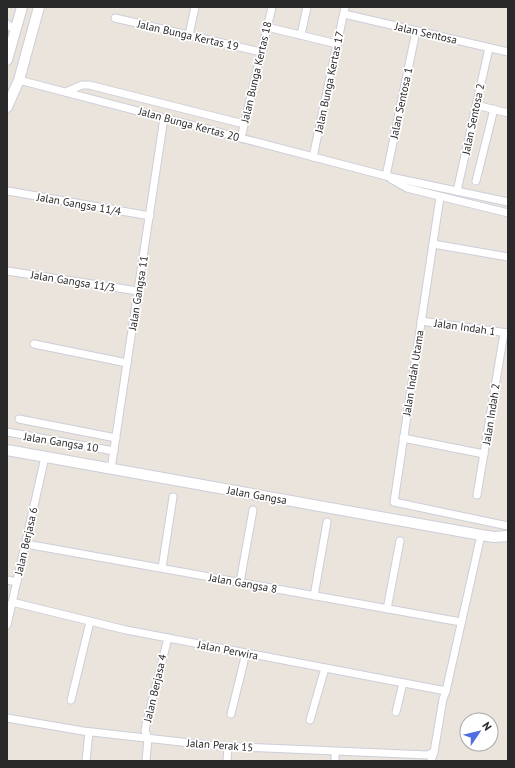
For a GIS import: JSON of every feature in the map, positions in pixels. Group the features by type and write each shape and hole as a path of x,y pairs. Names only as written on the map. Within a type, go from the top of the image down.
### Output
{"street":[{"path":"7,60 22,7"},
{"path":"7,107 19,80 39,7"},
{"path":"189,35 195,7"},
{"name":"Jalan Bunga Kertas 18","path":"241,138 272,7"},
{"path":"301,35 307,7"},
{"name":"Jalan Sentosa","path":"344,11 416,31 508,52"},
{"name":"Jalan Bunga Kertas 17","path":"313,157 344,11"},
{"name":"Jalan Bunga Kertas 19","path":"115,18 261,52"},
{"path":"7,24 16,31"},
{"path":"267,27 337,44"},
{"name":"Jalan Sentosa 1","path":"386,176 416,31"},
{"name":"Jalan Sentosa 2","path":"457,191 489,48"},
{"name":"Jalan Bunga Kertas 20","path":"19,80 386,176"},
{"name":"Jalan Bunga Kertas 20","path":"66,92 82,85 89,85 244,124"},
{"path":"476,105 508,113"},
{"path":"476,181 494,109"},
{"name":"Jalan Gangsa 11","path":"111,469 164,118"},
{"path":"386,176 508,202"},
{"path":"386,176 407,188 508,213"},
{"name":"Jalan Gangsa 11/4","path":"8,192 150,216"},
{"name":"Jalan Indah Utama","path":"440,197 394,502 508,526"},
{"path":"433,244 508,257"},
{"name":"Jalan Gangsa 11/3","path":"7,271 138,291"},
{"name":"Jalan Indah 1","path":"421,321 506,333"},
{"name":"Jalan Indah 2","path":"477,495 506,333"},
{"path":"34,344 127,363"},
{"path":"19,419 116,438"},
{"name":"Jalan Gangsa 10","path":"7,432 114,450"},
{"path":"403,438 484,454"},
{"name":"Jalan Gangsa","path":"7,450 481,536 508,536"},
{"name":"Jalan Berjasa 6","path":"7,625 45,457"},
{"path":"162,568 173,497"},
{"path":"240,582 252,510"},
{"path":"314,596 327,522"},
{"path":"431,761 434,752 443,699 481,536"},
{"path":"387,609 400,541"},
{"name":"Jalan Gangsa 8","path":"26,544 461,622"},
{"path":"7,580 17,582"},
{"name":"Jalan Perwira","path":"12,602 90,622 168,638 446,691"},
{"path":"71,700 90,622"},
{"name":"Jalan Berjasa 4","path":"146,761 148,738 146,725 168,638"},
{"path":"231,714 246,653"},
{"path":"310,720 325,668"},
{"path":"396,712 403,683"},
{"name":"Jalan Perak 15","path":"7,718 89,732 228,747 428,755 434,752"},
{"path":"86,761 89,732"},
{"path":"227,761 228,747"},
{"path":"335,752 335,761"}]}
